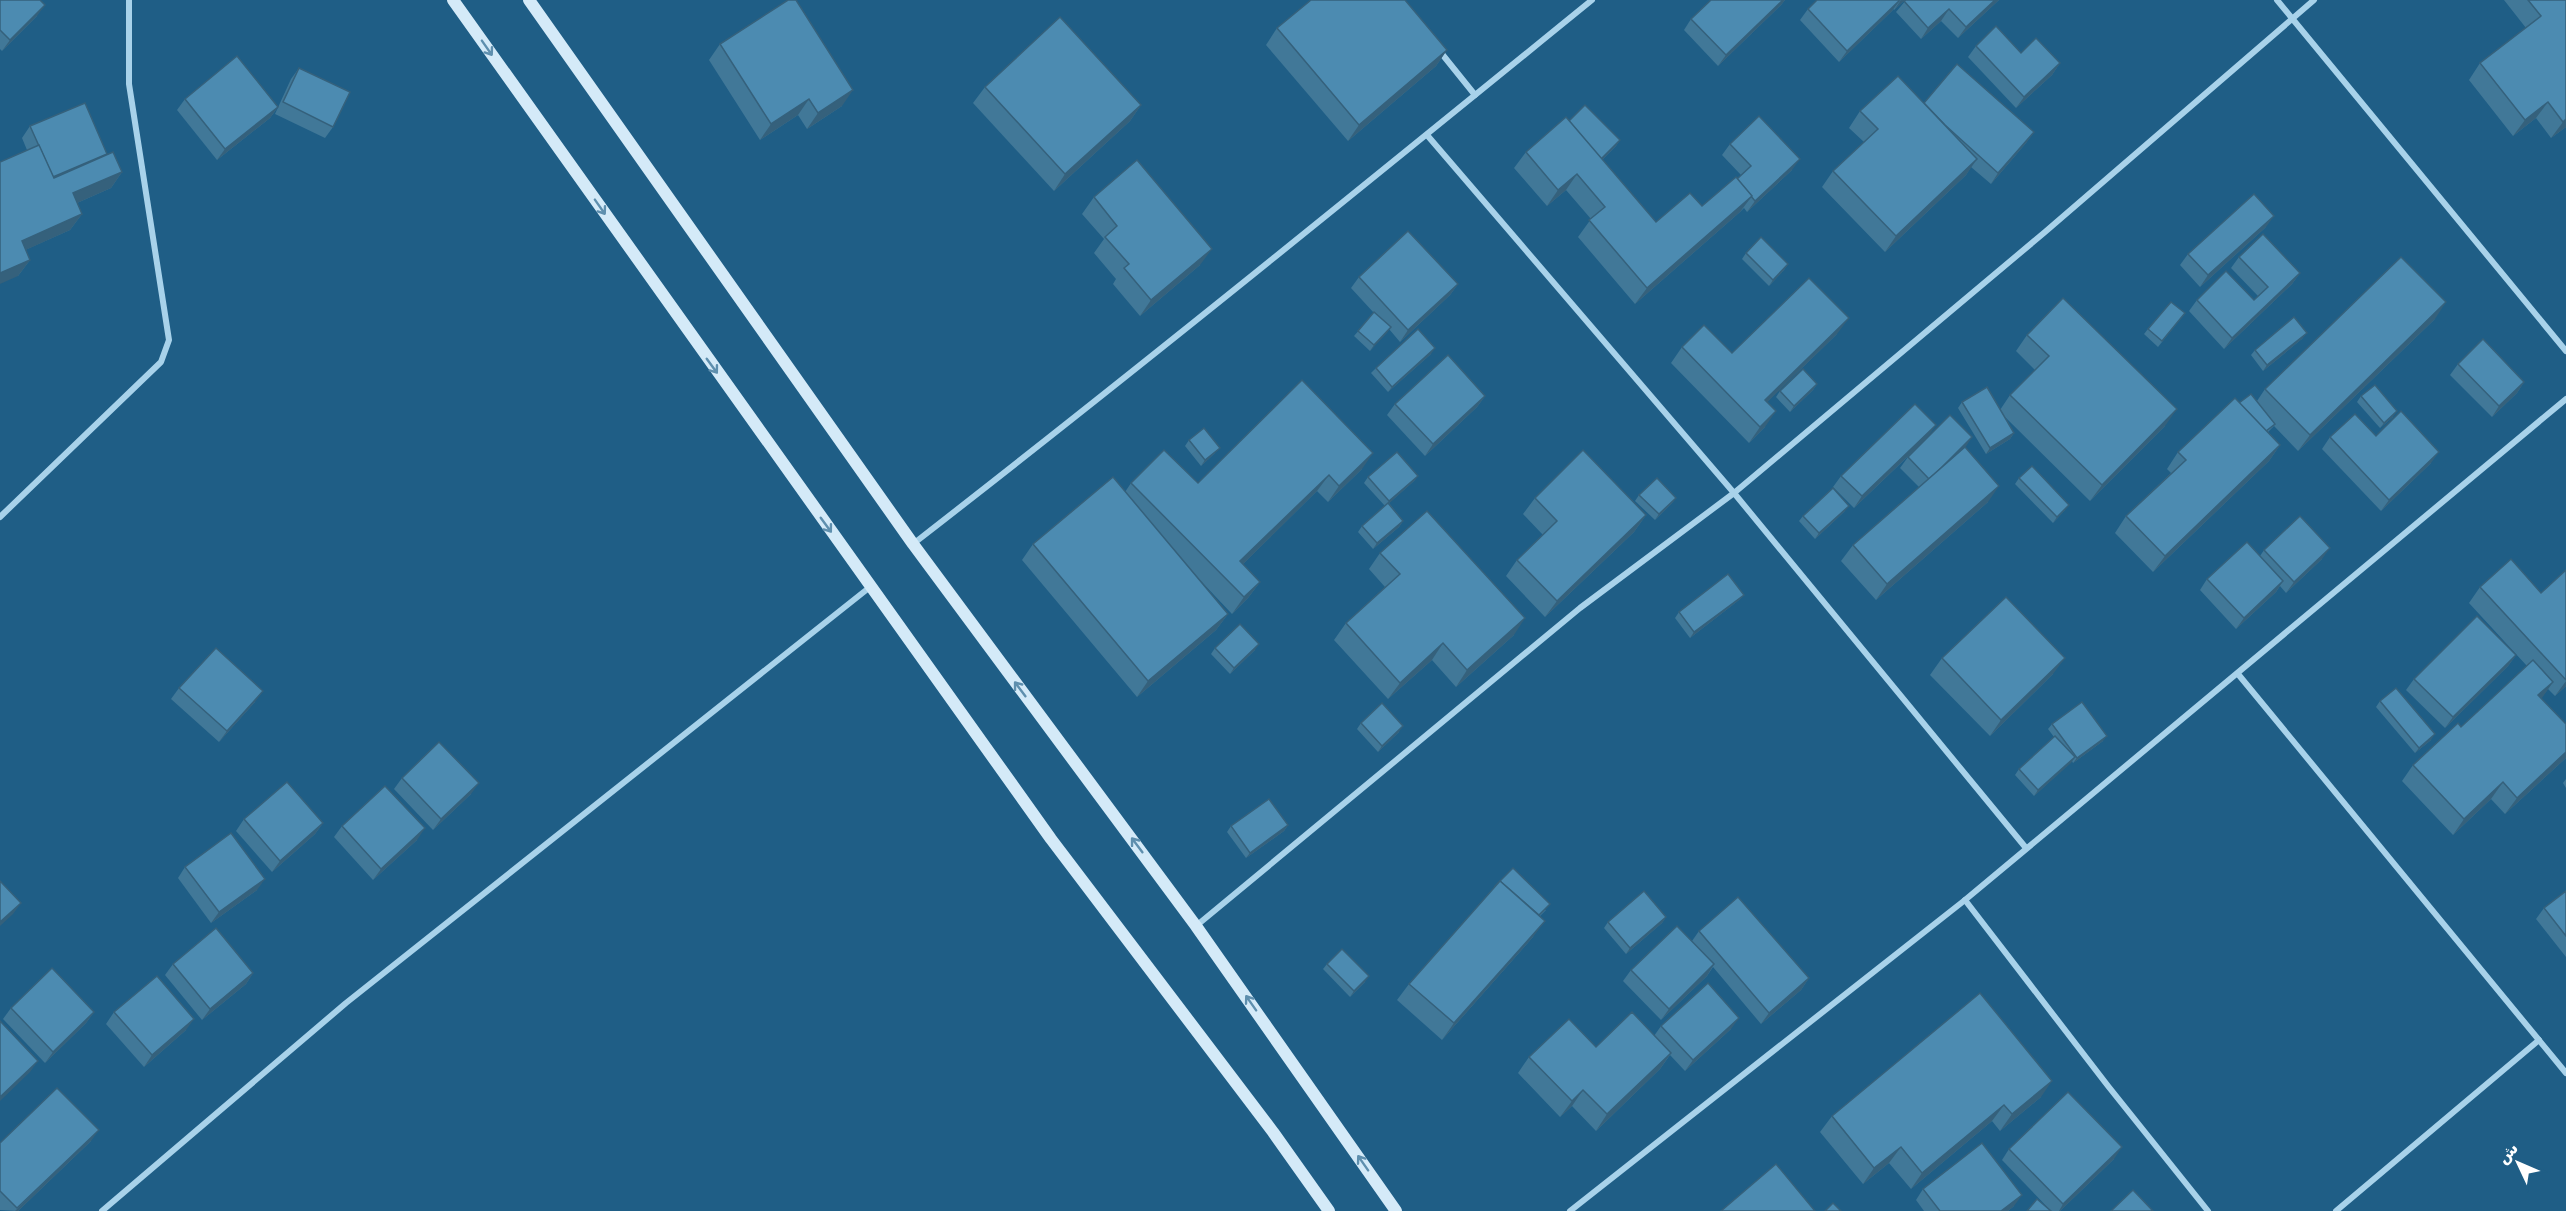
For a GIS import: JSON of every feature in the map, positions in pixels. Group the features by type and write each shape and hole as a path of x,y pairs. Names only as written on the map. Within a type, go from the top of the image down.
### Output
{"street":[{"path":"0,517 161,362 169,340 129,84 129,0"},
{"path":"453,0 1051,839 1273,1132 1329,1211"},
{"path":"529,0 913,544 1196,926 1396,1211"},
{"path":"913,544 1427,135 1592,0"},
{"path":"2277,0 2566,351"},
{"path":"1196,926 1580,608 1734,493 2045,232 2314,0"},
{"path":"1433,43 1475,95"},
{"path":"1427,135 1734,493 2026,848"},
{"path":"1570,1211 1965,900 2566,399"},
{"path":"102,1211 346,1003 870,587"},
{"path":"2238,674 2566,1072"},
{"path":"1965,900 2108,1086 2208,1211"},
{"path":"2336,1211 2539,1040"}],"building":[{"path":"0,0 40,0 45,5 10,40 0,30"},
{"path":"788,0 796,0 853,90 818,113 809,99 771,124 720,44"},
{"path":"1311,0 1405,0 1447,50 1359,125 1277,28"},
{"path":"1711,0 1783,0 1726,55 1691,19"},
{"path":"1817,0 1900,0 1847,51 1808,9"},
{"path":"1995,0 1966,27 1949,9 1928,28 1904,1"},
{"path":"2528,0 2566,0 2566,119 2563,122 2548,102 2525,120 2480,63 2541,16"},
{"path":"1060,17 1141,105 1065,174 985,87"},
{"path":"1996,26 2021,53 2036,38 2060,63 2024,97 1976,46"},
{"path":"237,56 278,107 225,149 185,99"},
{"path":"1957,64 2034,132 1998,173 1924,103"},
{"path":"299,68 350,92 333,127 283,102"},
{"path":"1898,76 1977,159 1896,236 1833,171 1878,129 1860,111"},
{"path":"85,103 107,154 53,177 30,126"},
{"path":"1585,105 1620,140 1601,159 1569,121"},
{"path":"1759,116 1800,159 1755,201 1737,179 1751,166 1730,144"},
{"path":"1566,117 1656,222 1690,193 1702,206 1736,177 1752,196 1647,288 1589,220 1605,207 1577,174 1558,190 1526,152"},
{"path":"39,145 54,178 113,152 122,172 73,193 82,214 22,241 30,260 0,273 0,162"},
{"path":"1137,160 1212,249 1151,300 1124,268 1129,264 1105,237 1117,226 1094,197"},
{"path":"2254,194 2274,216 2208,275 2188,254"},
{"path":"1408,231 1458,284 1408,330 1359,277"},
{"path":"2263,234 2300,273 2232,338 2197,300 2226,271 2254,300 2268,287 2239,257"},
{"path":"1761,237 1788,264 1773,280 1746,253"},
{"path":"2401,257 2446,302 2310,435 2265,389"},
{"path":"1809,278 1849,318 1765,400 1776,411 1760,427 1682,347 1704,325 1732,353"},
{"path":"2063,298 2177,409 2102,485 2010,395 2049,356 2027,335"},
{"path":"2171,302 2185,313 2162,341 2148,329"},
{"path":"1374,312 1391,327 1374,345 1358,331"},
{"path":"2294,317 2307,333 2267,365 2255,350"},
{"path":"1418,329 1435,348 1392,387 1376,368"},
{"path":"2483,339 2524,382 2499,406 2458,364"},
{"path":"1448,355 1485,396 1433,444 1395,404"},
{"path":"1803,369 1817,384 1794,406 1780,391"},
{"path":"1302,380 1373,453 1339,486 1329,475 1240,561 1260,582 1244,597 1131,483 1164,450 1198,483"},
{"path":"2375,385 2397,411 2384,423 2361,396"},
{"path":"1987,387 2014,433 1990,448 1962,402"},
{"path":"2251,394 2275,424 2266,431 2239,403"},
{"path":"2235,398 2280,445 2165,556 2126,516 2186,460 2178,452"},
{"path":"1915,404 1936,425 1862,496 1841,476"},
{"path":"2401,411 2439,452 2389,500 2330,437 2355,414 2376,436"},
{"path":"1950,415 1972,437 1929,479 1908,457"},
{"path":"1204,428 1220,448 1205,460 1189,440"},
{"path":"1965,447 1999,486 1887,584 1853,545"},
{"path":"1583,450 1646,515 1557,601 1517,560 1557,521 1535,498"},
{"path":"1397,452 1418,476 1389,501 1368,477"},
{"path":"2032,466 2069,505 2057,517 2019,478"},
{"path":"1113,477 1228,614 1148,681 1033,544"},
{"path":"1657,478 1676,498 1659,514 1639,495"},
{"path":"1833,488 1849,506 1819,533 1803,516"},
{"path":"1388,503 1403,521 1377,543 1362,526"},
{"path":"1427,511 1525,618 1467,670 1443,643 1400,683 1346,623 1400,574 1380,553"},
{"path":"2300,516 2330,548 2294,582 2264,550"},
{"path":"2247,542 2283,581 2244,618 2207,579"},
{"path":"2511,559 2541,593 2566,570 2566,680 2480,587"},
{"path":"1728,574 1744,595 1694,632 1679,612"},
{"path":"2006,597 2065,658 2001,720 1942,658"},
{"path":"2477,616 2516,655 2453,717 2414,679"},
{"path":"1240,624 1259,644 1234,668 1215,648"},
{"path":"216,648 263,691 227,731 179,688"},
{"path":"2533,660 2553,682 2538,695 2566,724 2566,752 2517,798 2503,782 2464,819 2413,765 2458,723 2461,727"},
{"path":"2396,688 2435,734 2419,748 2380,701"},
{"path":"2082,702 2107,736 2077,758 2052,724"},
{"path":"1382,703 1403,726 1382,746 1361,723"},
{"path":"2055,736 2075,757 2038,790 2019,769"},
{"path":"439,742 479,783 441,819 402,778"},
{"path":"287,782 323,823 280,861 244,819"},
{"path":"385,786 425,828 381,869 342,826"},
{"path":"1269,799 1288,825 1250,853 1231,826"},
{"path":"231,833 265,879 219,912 185,867"},
{"path":"1513,868 1550,904 1539,915 1500,881"},
{"path":"0,881 21,903 0,922"},
{"path":"1500,881 1545,921 1454,1023 1409,984"},
{"path":"1644,891 1666,917 1630,948 1608,922"},
{"path":"2566,891 2566,936 2544,908"},
{"path":"1738,897 1809,978 1769,1013 1699,931"},
{"path":"1677,926 1714,964 1669,1009 1631,970"},
{"path":"216,928 253,973 210,1009 173,964"},
{"path":"1342,949 1369,976 1354,991 1327,964"},
{"path":"52,968 94,1012 53,1052 11,1008"},
{"path":"157,976 194,1019 152,1055 114,1012"},
{"path":"1708,983 1739,1018 1693,1060 1661,1026"},
{"path":"1980,993 2052,1081 2012,1114 2004,1105 1922,1173 1901,1147 1874,1168 1832,1116"},
{"path":"1632,1012 1671,1053 1607,1114 1583,1090 1572,1101 1529,1057 1569,1019 1596,1047"},
{"path":"0,1021 38,1061 0,1097"},
{"path":"57,1088 99,1130 17,1208 0,1191 0,1143"},
{"path":"2068,1092 2122,1147 2063,1204 2009,1149"},
{"path":"1982,1143 2022,1195 2001,1211 1940,1211 1923,1189"},
{"path":"1776,1164 1815,1211 1721,1211"},
{"path":"2133,1190 2153,1211 2111,1211"},
{"path":"2037,1199 2051,1211 2027,1211"},
{"path":"1833,1203 1841,1211 1825,1211"}]}
